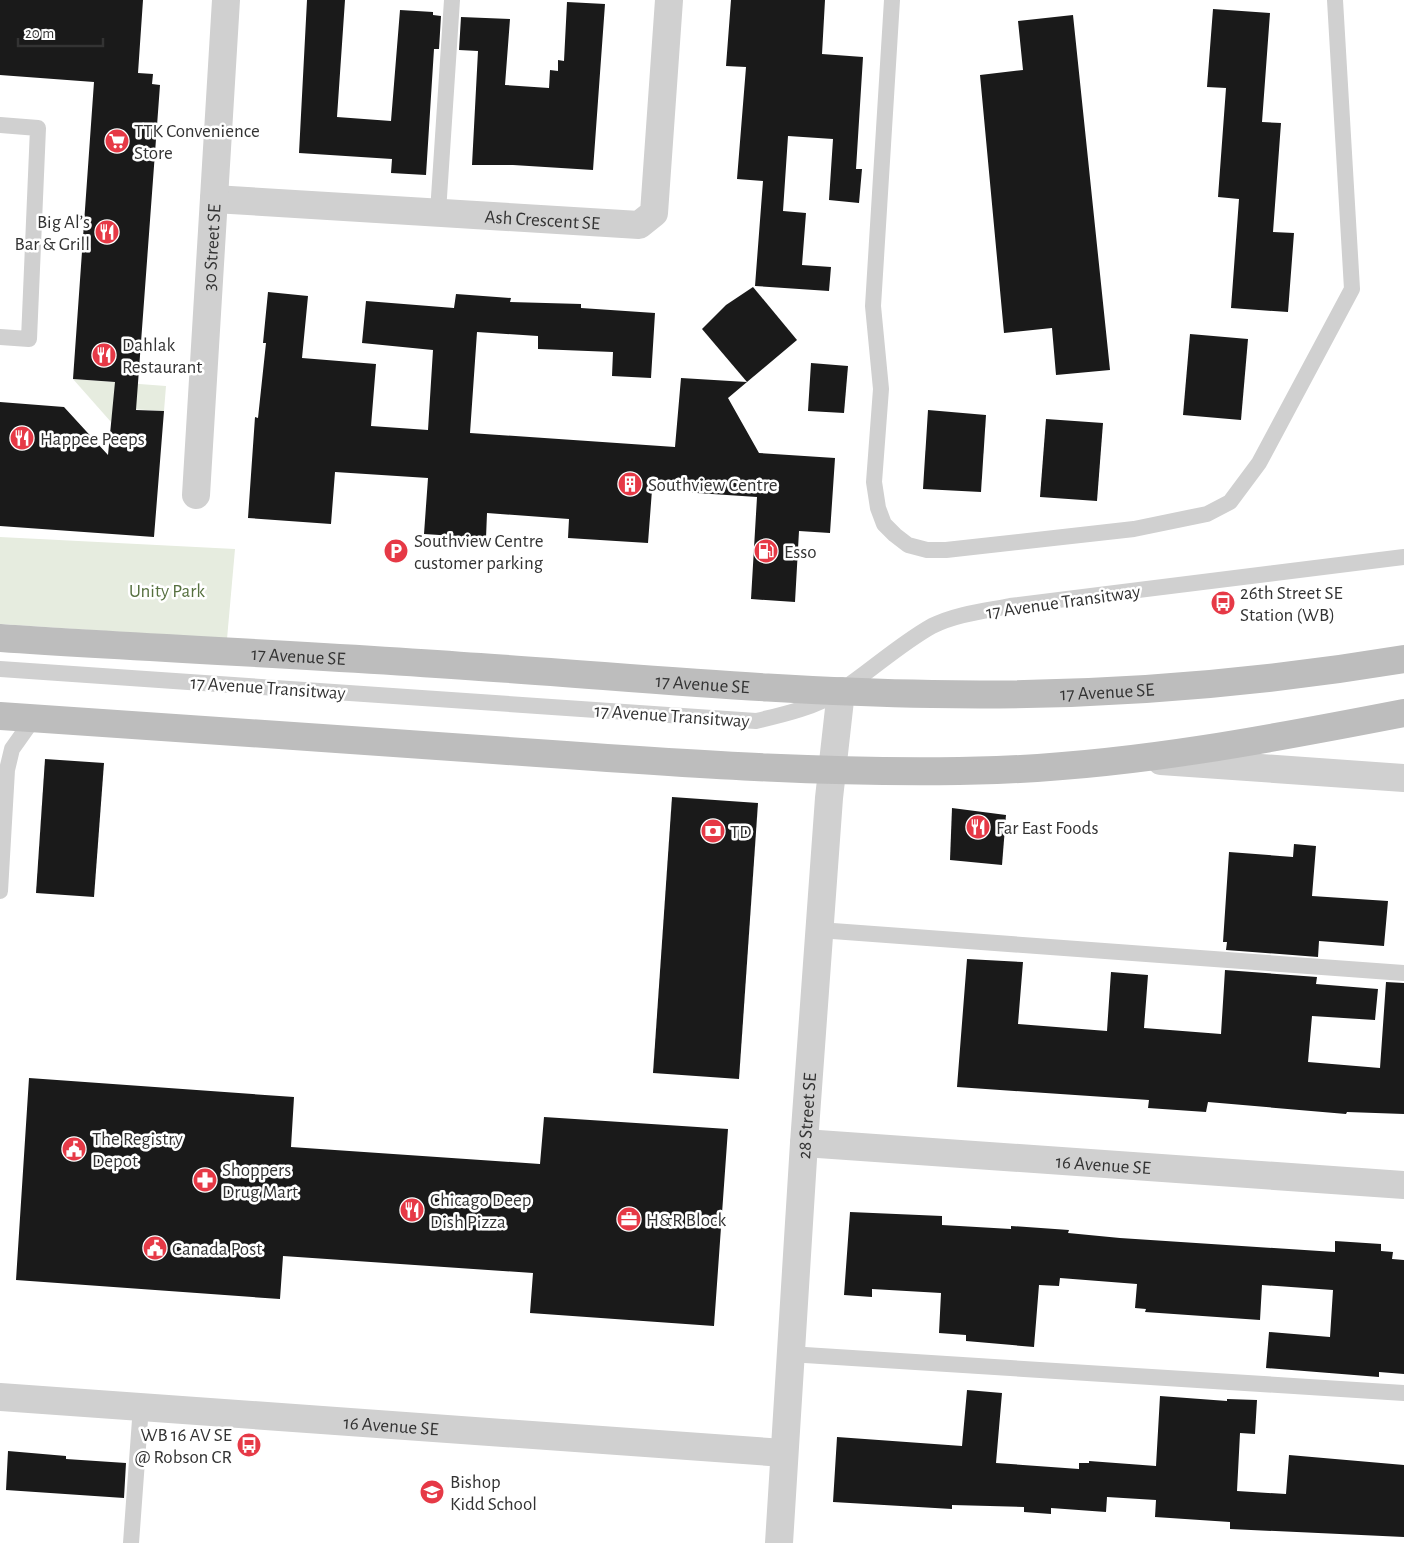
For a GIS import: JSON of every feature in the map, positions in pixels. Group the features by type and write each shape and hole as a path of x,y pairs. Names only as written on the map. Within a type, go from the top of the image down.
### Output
{"main road":[{"name":"17 Avenue SE","path":"0,638 426,663 841,691 932,694 1169,688 1312,673 1404,659"},
{"path":"0,716 745,768 928,772 1000,770 1140,759 1254,742 1404,713"}],"street":[{"name":"30 Street SE","path":"196,495 226,0"},
{"name":"Ash Crescent SE","path":"214,199 639,225 654,213 670,0"},
{"name":"28 Street SE","path":"779,1543 819,930 832,769 841,691"},
{"path":"1140,759 1404,778"},
{"name":"16 Avenue SE","path":"804,1143 1404,1185"},
{"name":"16 Avenue SE","path":"0,1396 784,1453"}],"lane":[{"path":"438,212 452,0"},
{"path":"892,0 873,306 881,389 874,482 878,508 884,524 908,545 926,550 946,550 1134,528 1207,514 1230,502 1259,463 1352,289 1336,0"},
{"path":"0,124 38,128 30,339 0,337"},
{"name":"17 Avenue Transitway","path":"0,669 756,721 803,710 841,691 895,650 934,625 968,614 1010,606 1404,557"},
{"path":"0,891 7,770 12,749 34,718"},
{"path":"819,930 1404,973"},
{"path":"790,1354 1404,1393"},
{"path":"131,1543 140,1406"}],"green space":[{"path":"73,379 166,386 164,411 113,408 111,422"},
{"name":"Unity Park","path":"0,537 235,549 227,639 0,624"}],"building":[{"path":"0,0 143,0 138,73 153,74 152,84 160,85 136,410 164,411 154,537 0,526 0,402 64,407 108,455 115,382 73,379 94,82 0,75"},
{"path":"307,0 345,0 337,117 391,121 400,10 433,12 433,15 441,16 439,49 434,49 426,175 391,173 392,159 299,153"},
{"path":"731,0 825,0 822,54 863,57 856,169 862,169 859,203 829,200 833,139 788,136 783,211 806,213 802,265 831,267 829,291 755,286 763,181 737,179 746,67 726,66"},
{"path":"567,2 605,4 593,170 513,165 472,165 478,51 459,50 461,17 510,19 505,85 549,88 550,70 558,71 558,60 564,61"},
{"path":"1213,9 1270,13 1262,122 1281,123 1273,232 1294,233 1288,312 1231,308 1239,199 1218,197 1226,88 1207,87"},
{"path":"1073,15 1110,370 1056,375 1052,328 1004,333 980,75 1023,70 1018,21"},
{"path":"753,287 797,340 747,382 702,329 726,305"},
{"path":"268,292 308,296 302,358 376,364 371,426 428,430 433,350 362,343 366,301 454,308 456,294 511,298 510,302 581,304 581,308 655,313 651,378 612,376 613,352 538,349 538,336 477,332 470,433 675,447 681,378 747,382 728,398 759,453 835,458 830,533 799,531 795,602 751,599 757,497 652,490 648,543 568,538 569,519 487,513 486,538 424,534 428,478 335,472 331,524 248,518 255,417 258,418 266,343 263,343"},
{"path":"1190,334 1248,339 1241,420 1183,415"},
{"path":"811,363 848,366 844,413 808,411"},
{"path":"928,410 986,415 981,492 923,489"},
{"path":"1046,419 1103,423 1097,501 1040,497"},
{"path":"45,759 104,763 94,897 36,893"},
{"path":"672,797 758,803 739,1079 653,1073"},
{"name":"Far East Foods","path":"952,808 1006,815 1002,865 950,860"},
{"path":"1294,844 1316,846 1312,896 1388,901 1384,946 1319,941 1318,957 1226,950 1227,942 1223,942 1229,852 1293,857"},
{"path":"967,959 1023,962 1018,1024 1107,1031 1111,972 1148,975 1144,1028 1221,1034 1225,970 1317,977 1316,984 1378,989 1375,1020 1312,1016 1308,1062 1380,1068 1386,982 1404,983 1404,1114 1347,1112 1346,1114 1208,1102 1206,1112 1148,1108 1149,1100 957,1087"},
{"path":"29,1078 294,1097 291,1147 540,1164 544,1117 728,1129 714,1326 530,1313 533,1273 283,1256 280,1299 16,1280"},
{"path":"850,1212 942,1216 942,1225 1011,1229 1011,1226 1069,1230 1068,1233 1120,1238 1335,1252 1335,1241 1381,1244 1381,1251 1393,1252 1392,1259 1404,1260 1404,1374 1379,1372 1379,1377 1266,1368 1269,1332 1330,1337 1333,1290 1262,1285 1260,1320 1145,1312 1146,1309 1135,1308 1137,1284 1060,1278 1059,1286 1039,1285 1034,1347 966,1341 966,1335 939,1333 941,1293 872,1289 872,1297 844,1295"},
{"path":"967,1390 1002,1393 996,1463 1079,1469 1079,1463 1089,1463 1089,1461 1156,1466 1160,1396 1227,1401 1227,1399 1257,1400 1255,1434 1240,1433 1237,1491 1286,1494 1289,1455 1404,1465 1404,1537 1230,1529 1230,1522 1155,1517 1156,1500 1107,1497 1106,1512 1051,1508 1051,1514 1024,1512 1024,1507 952,1505 952,1509 833,1502 837,1437 962,1446"},
{"path":"8,1451 66,1456 66,1459 126,1463 124,1498 6,1490"}],"place":[{"name":"TTK Convenience Store","path":"117,141"},
{"name":"Big Al’s Bar & Grill","path":"107,232"},
{"name":"Dahlak Restaurant","path":"104,355"},
{"name":"Happee Peeps","path":"22,438"},
{"name":"Southview Centre","path":"630,484"},
{"name":"Southview Centre customer parking","path":"396,551"},
{"name":"Esso","path":"766,551"},
{"name":"26th Street SE Station (WB)","path":"1223,603"},
{"name":"Far East Foods","path":"978,827"},
{"name":"TD","path":"713,831"},
{"name":"The Registry Depot","path":"74,1149"},
{"name":"Shoppers Drug Mart","path":"205,1180"},
{"name":"Chicago Deep Dish Pizza","path":"412,1210"},
{"name":"H&R Block","path":"629,1219"},
{"name":"Canada Post","path":"155,1248"},
{"name":"WB 16 AV SE @ Robson CR","path":"249,1445"},
{"name":"Bishop Kidd School","path":"432,1492"}]}
